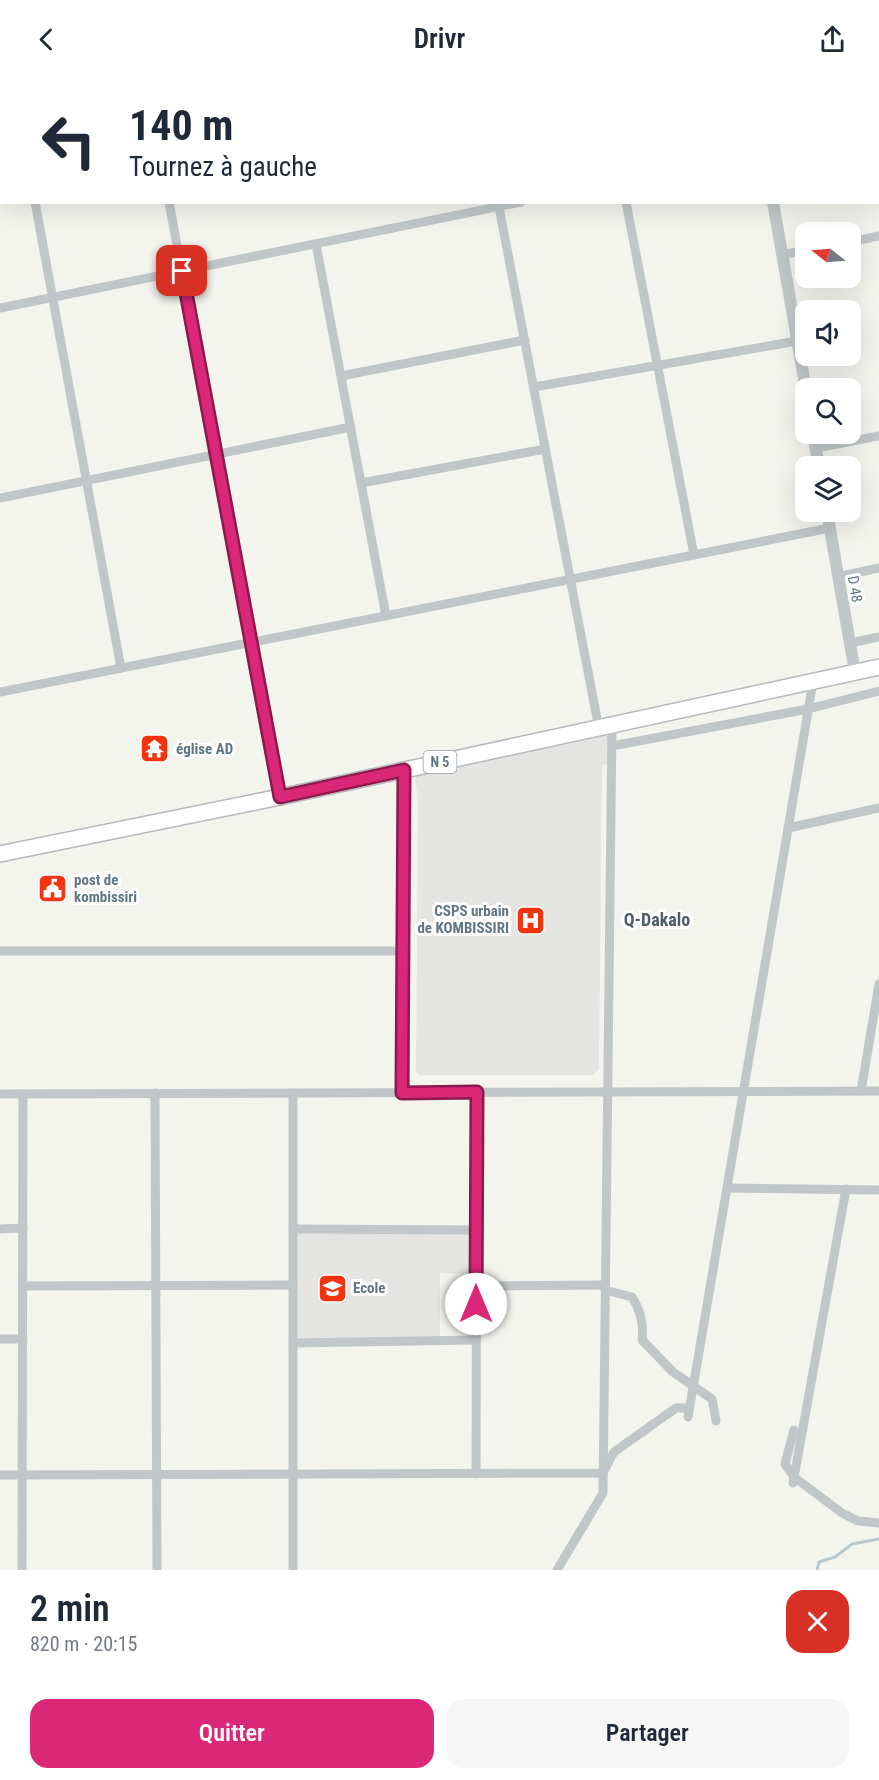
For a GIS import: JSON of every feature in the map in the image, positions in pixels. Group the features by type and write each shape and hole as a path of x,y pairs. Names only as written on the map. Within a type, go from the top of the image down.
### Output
{"highway":[{"name":"N 5","path":"0,854 280,797 879,667"}],"street":[{"path":"35,204 121,668"},
{"path":"169,204 280,797"},
{"path":"626,204 694,555"},
{"path":"773,204 795,330"},
{"path":"0,308 499,205 570,579 612,746 603,1493 557,1570"},
{"path":"861,240 879,236"},
{"path":"316,244 386,616"},
{"path":"782,255 795,252"},
{"path":"341,376 525,340"},
{"path":"534,387 795,341"},
{"path":"0,498 351,427"},
{"path":"816,448 879,436"},
{"path":"815,444 817,456"},
{"path":"361,483 545,449"},
{"name":"D 48","path":"829,522 855,672"},
{"path":"0,692 830,528"},
{"path":"837,577 879,568"},
{"path":"850,643 879,637"},
{"path":"603,1473 614,1452 676,1408 688,1413 813,682"},
{"path":"612,746 808,709 879,691"},
{"path":"402,1093 404,770"},
{"path":"788,828 879,808"},
{"path":"0,951 403,951"},
{"path":"861,1091 879,984"},
{"path":"0,1094 879,1091"},
{"path":"476,1474 477,1092"},
{"path":"293,1093 293,1570"},
{"path":"22,1570 23,1094"},
{"path":"155,1094 157,1570"},
{"path":"727,1188 879,1190"},
{"path":"793,1480 846,1189"},
{"path":"0,1229 23,1228"},
{"path":"293,1228 477,1230"},
{"path":"23,1286 293,1285"},
{"path":"476,1287 605,1288 633,1297 643,1326 642,1340 673,1372 712,1399 716,1421"},
{"path":"0,1340 23,1339"},
{"path":"293,1343 476,1340"},
{"path":"794,1430 785,1464 793,1480 842,1513 858,1521 879,1523"},
{"path":"0,1474 603,1473"}],"shaded area":[{"path":"612,726 612,764 602,765 599,1069 593,1075 420,1075 416,1072 418,802 414,768"},
{"path":"293,1229 477,1230 477,1274 440,1273 440,1340 293,1343"}],"waterway":[{"path":"817,1570 819,1562 835,1557 852,1544 879,1539"}],"place":[{"name":"église AD","path":"155,749"},
{"name":"post de kombissiri","path":"53,889"},
{"name":"CSPS urbain de KOMBISSIRI","path":"530,920"},
{"name":"Ecole","path":"332,1288"}],"district":[{"name":"Q-Dakalo","path":"657,919"}],"route":[{"path":"182,271 280,797 404,770 402,1093 477,1092 476,1304"}]}
